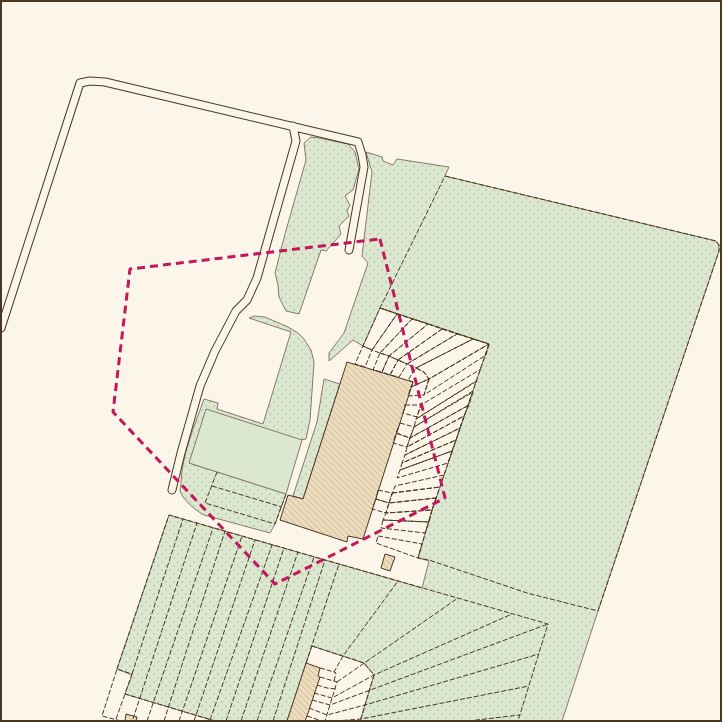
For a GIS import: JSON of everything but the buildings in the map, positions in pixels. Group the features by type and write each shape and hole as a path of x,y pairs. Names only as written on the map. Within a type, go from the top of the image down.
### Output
{"lane":[{"path":"1,328 80,83 90,81 105,82 358,142 364,167 349,250"},
{"path":"172,490 200,386 215,350 236,310 247,300 257,278 296,141 293,126"}],"highlighted area":[{"path":"380,239 445,498 275,584 113,412 130,269"}],"green space":[{"path":"311,137 348,144 355,152 359,169 353,190 345,196 350,205 347,211 349,216 339,226 341,234 326,251 321,250 299,314 286,311 279,297 275,273 306,160 304,143"},
{"path":"366,152 382,157 383,161 393,165 397,159 449,167 445,176 716,241 719,245 719,251 562,721 360,721 374,675 364,663 312,646 287,721 215,721 125,694 132,675 117,669 169,515 422,588 429,561 418,558 432,510 489,344 380,308 363,346 353,340 329,361 329,353 344,333 368,263 362,256 372,172"},
{"path":"254,316 265,317 288,327 304,339 311,350 314,362 310,420 306,439 189,463 286,494 275,524 270,533 204,515 190,505 180,491 186,450 204,399 218,403 217,409 263,424 291,332 249,318"},
{"path":"324,379 340,384 303,499 293,496 317,422"},
{"path":"206,409 302,440 286,494 189,463"}],"fence":[{"path":"445,176 716,241 719,245 719,251 598,611 527,593 429,560 418,558 432,510 489,344 380,308 445,176"},
{"path":"380,308 397,314 372,350 363,346 380,308"},
{"path":"397,314 412,319 380,353 372,350 397,314"},
{"path":"412,319 428,324 389,356 380,353 412,319"},
{"path":"428,324 442,329 398,360 389,356 428,324"},
{"path":"442,329 457,334 407,364 398,360 442,329"},
{"path":"457,334 473,339 416,368 407,364 457,334"},
{"path":"473,339 489,344 429,379 424,372 416,368 473,339"},
{"path":"489,344 486,355 424,395 429,379 489,344"},
{"path":"363,346 372,350 365,367 355,364 363,346"},
{"path":"380,353 389,356 382,372 373,370 380,353"},
{"path":"389,356 398,360 390,375 382,372 389,356"},
{"path":"398,360 407,364 399,377 390,375 398,360"},
{"path":"416,368 424,372 429,379 411,387 413,382 408,380 416,368"},
{"path":"477,381 416,419 421,405 481,369"},
{"path":"429,379 424,395 408,396 411,387 429,379"},
{"path":"473,391 414,427 416,419 476,381"},
{"path":"473,392 469,405 410,438 414,427 473,392"},
{"path":"405,405 421,405 417,417 403,413 405,405"},
{"path":"469,405 464,416 407,447 410,438 469,405"},
{"path":"464,416 460,428 405,455 407,447 464,416"},
{"path":"400,423 414,427 410,438 396,433 400,423"},
{"path":"460,428 456,440 402,463 405,455 460,428"},
{"path":"396,433 410,438 407,447 393,443 396,433"},
{"path":"456,440 452,451 400,470 402,463 456,440"},
{"path":"452,451 448,463 397,478 400,470 452,451"},
{"path":"217,472 205,503 275,524 286,494"},
{"path":"437,497 389,503 395,486 444,476"},
{"path":"212,486 282,507"},
{"path":"392,493 440,487"},
{"path":"392,493 440,487"},
{"path":"378,490 392,493 389,503 376,499 378,490"},
{"path":"436,498 432,510 386,513 389,503 436,498"},
{"path":"376,499 389,503 386,513 372,509 376,499"},
{"path":"432,510 429,522 383,520 386,513 432,510"},
{"path":"117,669 169,515 548,624 518,721"},
{"path":"132,674 183,519"},
{"path":"383,520 429,522 425,533 381,528 383,520"},
{"path":"133,719 197,523"},
{"path":"147,721 213,528"},
{"path":"164,721 225,531"},
{"path":"179,721 242,536"},
{"path":"378,536 422,544 418,558 376,543 378,536"},
{"path":"194,721 255,540"},
{"path":"210,720 272,545"},
{"path":"226,721 284,548"},
{"path":"241,721 298,552"},
{"path":"257,721 314,557"},
{"path":"273,721 325,560"},
{"path":"306,663 339,564"},
{"path":"320,668 334,672 343,656 398,581"},
{"path":"337,682 458,598"},
{"path":"314,693 332,698 374,675 512,614"},
{"path":"312,700 330,705 548,624"},
{"path":"312,646 364,663 374,675 361,719"},
{"path":"309,708 327,715 539,654"},
{"path":"121,721 102,716 117,669 132,674 125,694 215,721"},
{"path":"334,672 336,673 334,681"},
{"path":"320,677 337,682 325,721"},
{"path":"317,685 336,689"},
{"path":"336,721 361,719 529,686"},
{"path":"116,719 125,694"},
{"path":"468,721 520,715"},
{"path":"307,716 322,721"}]}
